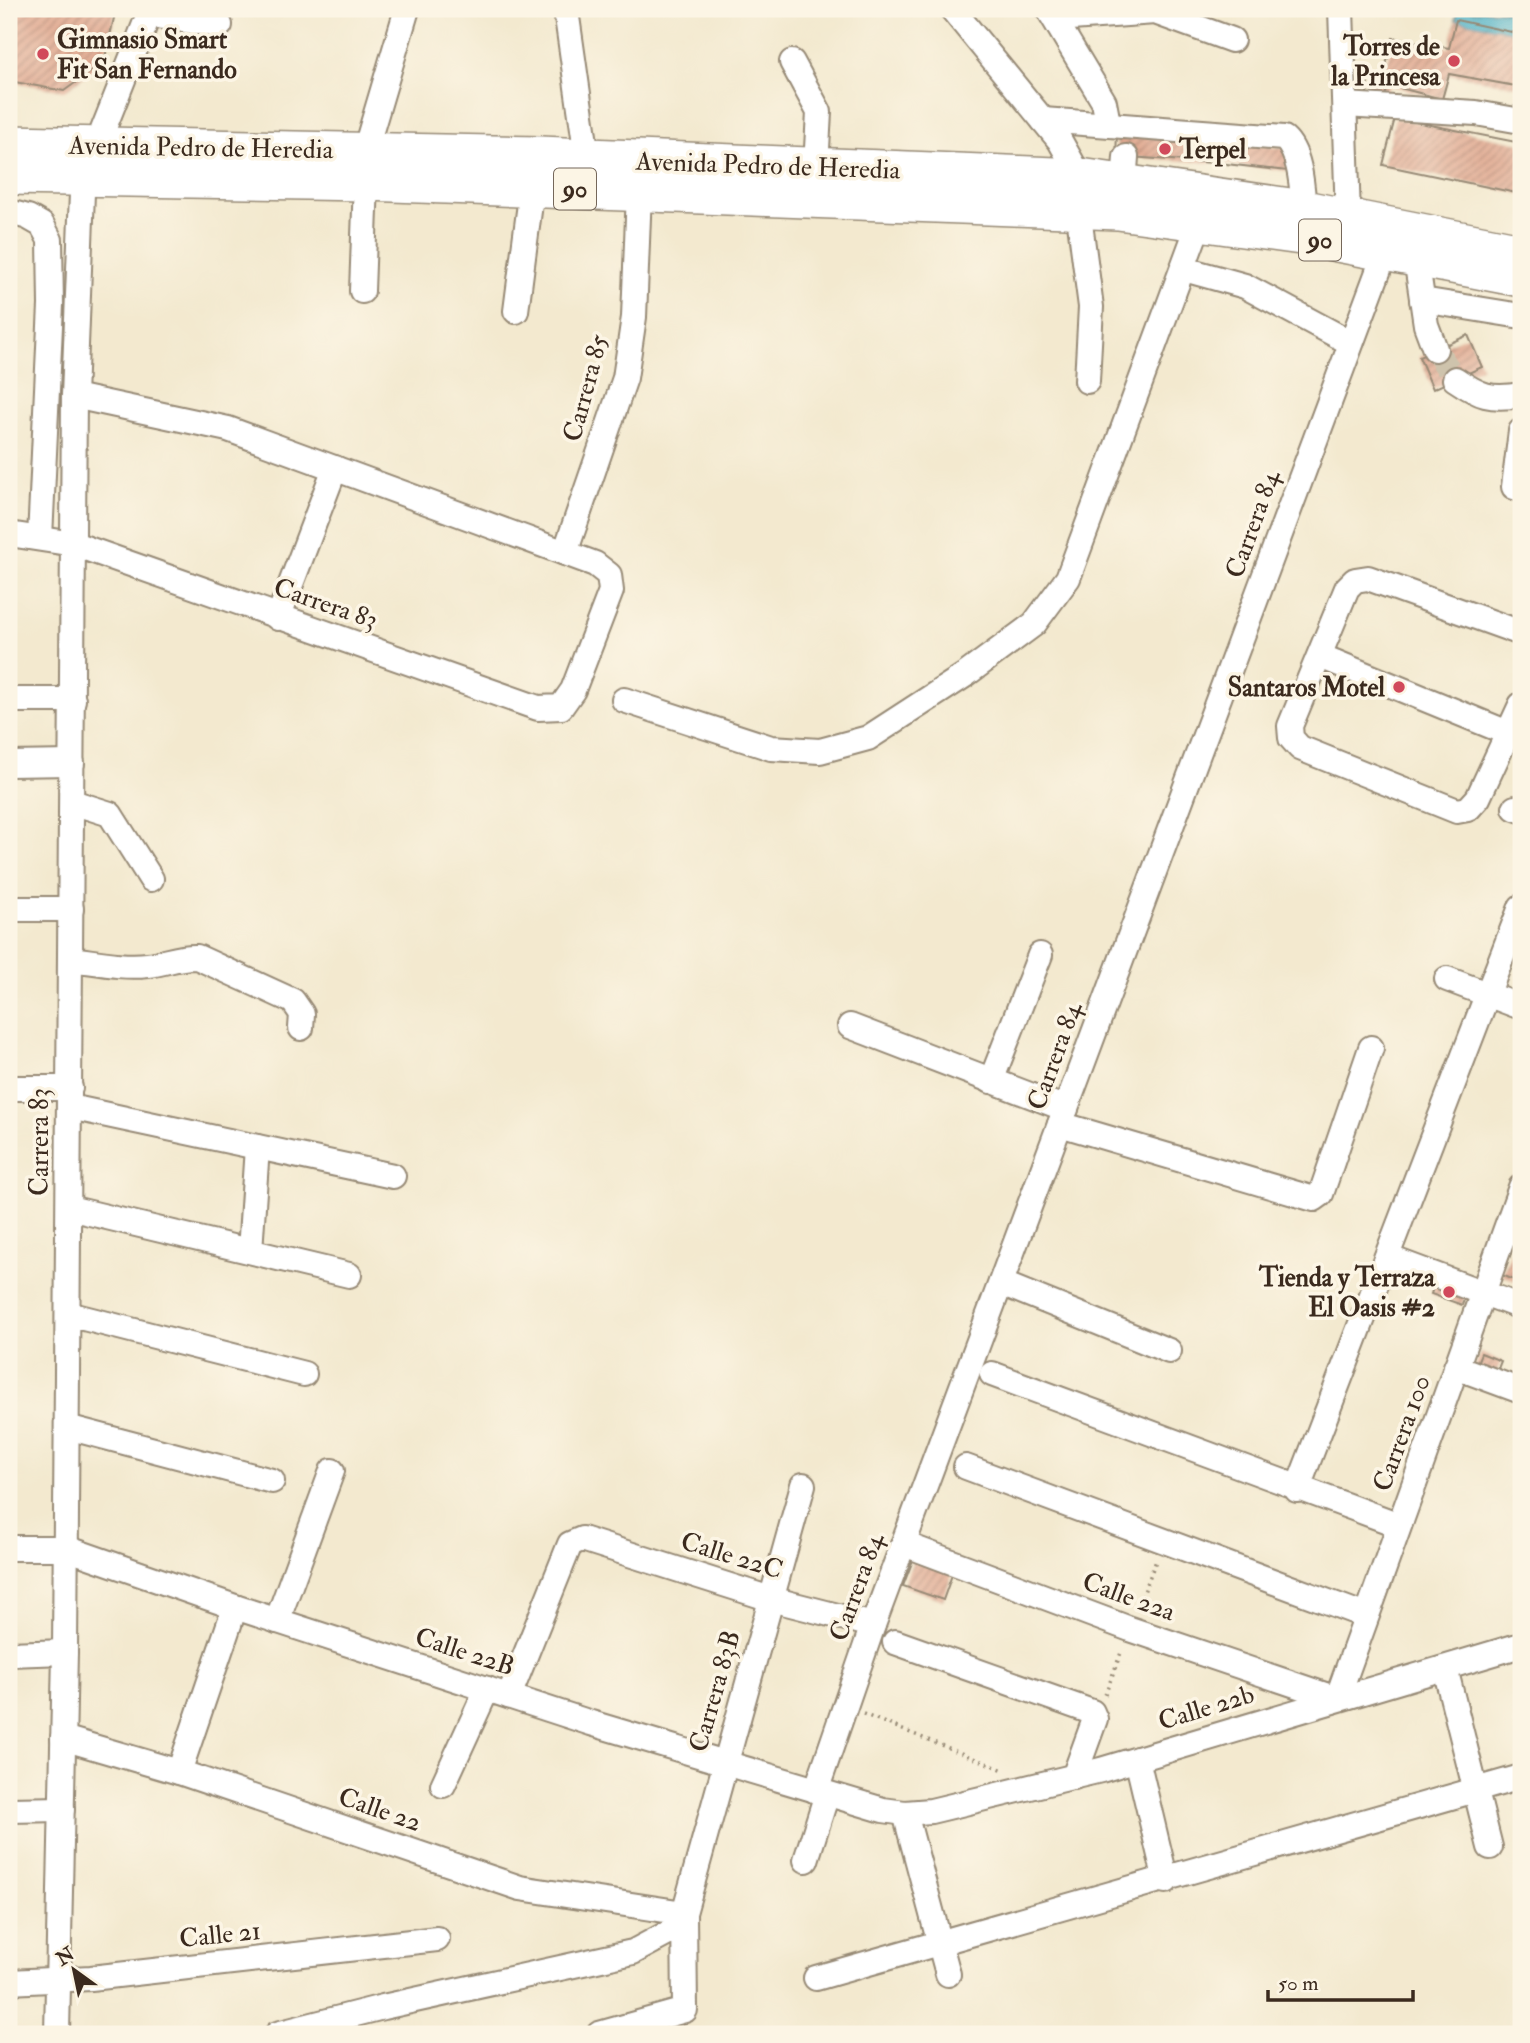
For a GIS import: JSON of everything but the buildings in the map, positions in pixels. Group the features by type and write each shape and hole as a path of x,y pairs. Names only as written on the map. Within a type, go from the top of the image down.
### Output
{"highway":[{"name":"Avenida Pedro de Heredia","path":"9,144 90,161 365,167 587,157 816,167 1079,193 1200,221 1521,278"},
{"name":"Avenida Pedro de Heredia","path":"365,167 532,188 639,192 1079,193 1123,145 1304,209 1521,252"},
{"name":"Avenida Pedro de Heredia","path":"9,176 90,161"}],"street":[{"path":"362,290 365,167 407,9"},
{"path":"952,9 1066,151 1079,193 1091,307 1087,381"},
{"path":"1341,9 1348,217"},
{"path":"150,12 220,25"},
{"name":"Carrera 83","path":"57,2034 65,1652 74,396 77,306 90,161 150,12"},
{"path":"1123,145 1104,102 1053,14 1155,12 1232,40"},
{"path":"567,17 587,157"},
{"path":"792,62 818,112 816,167"},
{"path":"1345,105 1476,113 1521,121"},
{"path":"1043,120 1123,145 1284,138 1290,143 1295,158 1304,209"},
{"path":"516,311 532,188"},
{"name":"Carrera 85","path":"565,554 625,378 634,317 639,192"},
{"path":"9,212 28,217 42,225 50,240 51,305 40,538"},
{"path":"624,700 771,748 820,751 868,738 965,675 1034,624 1068,578 1200,221"},
{"path":"1400,255 1422,300 1435,349"},
{"name":"Carrera 84","path":"806,1860 821,1792 845,1707 873,1625 1351,342 1400,255"},
{"path":"1184,269 1245,286 1351,342"},
{"path":"1422,300 1521,316"},
{"path":"51,305 77,306"},
{"path":"1455,379 1479,396 1502,398 1521,395"},
{"path":"74,396 229,429 565,554"},
{"path":"1521,431 1514,487 1521,488"},
{"path":"278,618 335,468"},
{"path":"9,534 74,544"},
{"name":"Carrera 83","path":"74,544 538,708 561,707 573,690 611,591 609,575 595,564 565,554"},
{"path":"1521,633 1368,578 1355,580 1348,588 1290,726 1291,738 1300,748 1457,811 1468,809 1478,797 1521,705"},
{"path":"1320,656 1508,733"},
{"path":"9,700 73,700"},
{"path":"9,764 72,763"},
{"path":"72,802 110,814 150,879"},
{"path":"1297,1490 1521,907"},
{"path":"9,909 71,909"},
{"path":"990,1081 1040,955"},
{"path":"71,959 125,966 150,965 182,956 197,957 293,1001 302,1014 301,1028"},
{"path":"1447,979 1521,1007"},
{"path":"850,1026 990,1081 1063,1117 1314,1199 1321,1194 1371,1048"},
{"path":"9,1088 70,1098 257,1147 393,1176"},
{"path":"250,1251 257,1147"},
{"name":"Carrera 100","path":"1336,1699 1521,1187"},
{"path":"69,1208 349,1275"},
{"path":"1387,1258 1521,1307"},
{"path":"1001,1283 1169,1351"},
{"path":"68,1314 304,1374"},
{"path":"1455,1367 1521,1391"},
{"path":"992,1374 1297,1490 1399,1525"},
{"path":"67,1427 272,1481"},
{"path":"966,1467 1366,1616"},
{"path":"277,1621 332,1471"},
{"name":"Carrera 83B","path":"684,1913 803,1485"},
{"name":"Calle 22C","path":"498,1692 570,1544 575,1540 582,1539 771,1599 873,1625"},
{"name":"Calle 22a","path":"904,1544 1130,1629 1336,1699"},
{"name":"Calle 22B","path":"9,1548 66,1548 235,1607 498,1692 821,1792 905,1813"},
{"path":"179,1772 235,1607"},
{"path":"895,1642 1092,1712 1095,1719 1073,1777"},
{"name":"Calle 22b","path":"905,1813 931,1811 1073,1777 1521,1645"},
{"path":"9,1654 65,1652"},
{"path":"1445,1668 1490,1847"},
{"path":"443,1785 498,1692"},
{"name":"Calle 22","path":"63,1738 179,1772 520,1888 684,1913"},
{"path":"1137,1759 1166,1881"},
{"path":"816,1978 939,1941 1166,1881 1521,1777"},
{"path":"9,1810 62,1809"},
{"path":"905,1813 948,1974"},
{"path":"599,2034 685,2010 684,1913"},
{"path":"277,2034 383,2007 633,1952 674,1930 684,1913"},
{"name":"Calle 21","path":"9,1982 58,1981 437,1939"}],"path":[{"path":"845,1707 1042,1785"}],"water":[{"path":"1458,9 1521,11 1520,34 1456,20"}],"tunnel":[{"path":"1435,349 1455,379"}],"place":[{"name":"Gimnasio Smart Fit San Fernando","path":"43,54"},
{"name":"Torres de la Princesa","path":"1454,61"},
{"name":"Terpel","path":"1165,149"},
{"name":"Santaros Motel","path":"1399,687"},
{"name":"Tienda y Terraza El Oasis #2","path":"1449,1292"}]}
